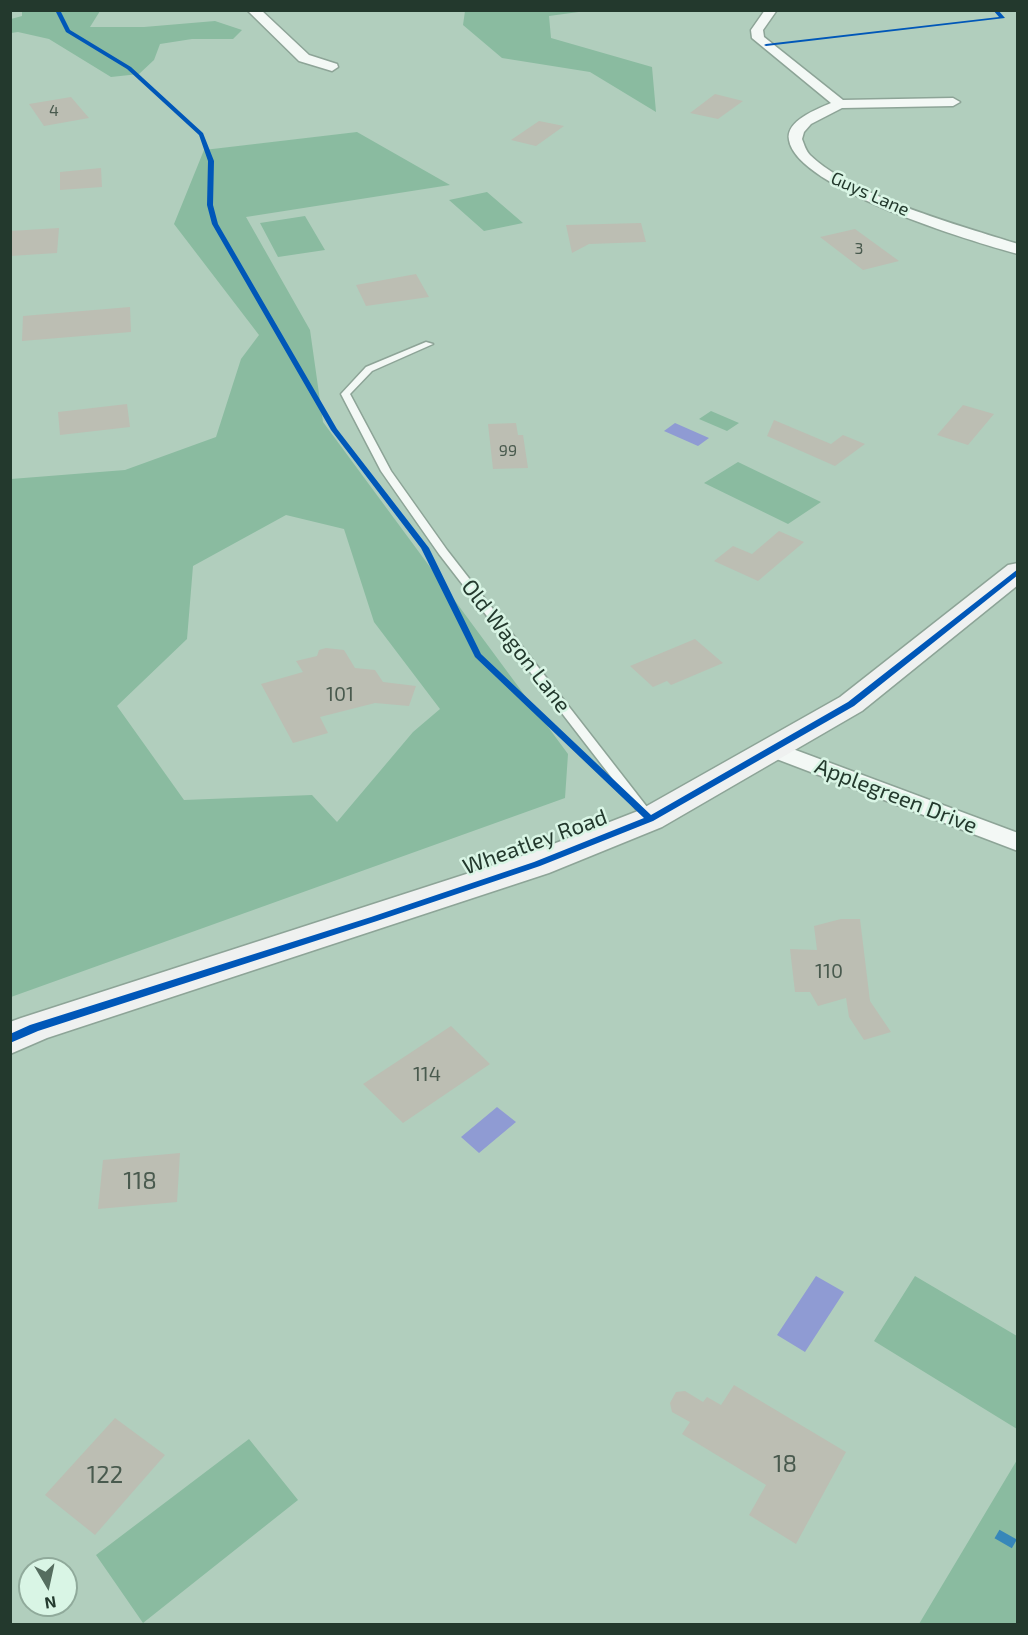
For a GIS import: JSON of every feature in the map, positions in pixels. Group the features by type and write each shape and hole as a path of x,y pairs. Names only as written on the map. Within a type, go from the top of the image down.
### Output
{"street":[{"path":"253,10 304,58 332,67"},
{"path":"771,10 756,35 840,104 953,102"},
{"name":"Guys Lane","path":"840,104 810,118 799,129 795,138 796,149 810,164 830,178 869,197 1017,249"},
{"name":"Wheatley Road","path":"10,1039 34,1028 247,961 537,864 650,819 851,704 1017,571"},
{"name":"Applegreen Drive","path":"774,750 1017,843"}],"lane":[{"name":"Old Wagon Lane","path":"429,344 369,369 345,394 386,471 443,552 650,819"}],"green space":[{"path":"22,11 100,11 90,27 144,27 215,21 242,30 233,39 192,39 160,44 154,60 139,74 111,77 49,39 18,32 11,33 11,19 22,16"},
{"path":"465,11 586,11 549,16 551,38 652,67 656,112 590,72 502,58 463,25"},
{"path":"357,132 450,185 246,217 310,330 323,422 568,754 565,798 11,997 11,479 125,470 216,437 241,359 259,335 174,224 204,150","holes":["286,515 344,529 374,622 440,709 413,732 337,822 312,795 184,800 117,706 187,639 193,566"]},
{"path":"487,192 523,223 484,231 449,200"},
{"path":"305,216 325,250 278,257 260,223"},
{"path":"711,411 739,423 727,431 699,419"},
{"path":"738,462 821,502 788,524 704,483"},
{"path":"915,1276 1017,1336 1017,1429 874,1341"},
{"path":"249,1439 298,1500 143,1623 96,1555"},
{"path":"1017,1460 1017,1624 919,1624"}],"water":[{"path":"675,423 709,438 698,446 664,431"},
{"path":"497,1107 516,1122 479,1153 461,1137"},
{"path":"816,1276 844,1292 805,1352 777,1335"}],"building":[{"path":"715,94 743,101 718,119 690,113"},
{"path":"71,97 89,118 44,126 29,104"},
{"path":"539,121 564,126 536,146 511,140"},
{"path":"101,168 102,187 60,190 60,172"},
{"path":"641,223 646,242 589,244 572,253 566,225"},
{"path":"59,228 57,253 10,256 10,231"},
{"path":"855,229 899,261 863,270 820,237"},
{"path":"416,274 429,297 366,306 356,285"},
{"path":"130,307 131,332 22,341 23,316"},
{"path":"127,404 130,427 60,435 58,412"},
{"path":"963,405 994,414 968,445 937,435"},
{"path":"774,420 831,444 843,435 865,444 835,466 767,436"},
{"path":"516,423 518,435 523,435 528,468 493,469 488,424"},
{"path":"779,531 804,542 758,581 714,561 733,546 752,554"},
{"path":"695,639 723,663 671,685 667,681 653,687 630,666"},
{"path":"326,648 344,650 355,668 375,670 383,682 416,686 409,706 375,703 320,717 328,733 293,743 261,684 303,672 296,661 317,656 319,650"},
{"path":"841,919 860,919 870,1001 891,1032 864,1040 849,1017 846,998 818,1006 810,992 795,992 790,949 817,950 814,926"},
{"path":"451,1026 490,1064 403,1123 363,1084"},
{"path":"180,1153 177,1202 98,1209 103,1160"},
{"path":"734,1385 846,1452 796,1544 749,1515 766,1485 682,1434 690,1422 672,1412 670,1403 676,1392 685,1391 703,1402 707,1397 721,1405"},
{"path":"115,1418 165,1455 95,1535 45,1495"}],"marked path":[{"path":"997,1534 1018,1546"}],"cycle path":[{"path":"57,10 68,31 129,68 201,134 211,161 210,205 215,224 334,430 425,548 478,655 650,819"},
{"path":"766,45 1003,18 995,10"},
{"path":"10,1039 34,1028 537,864 650,819 851,704 1018,571"}]}
